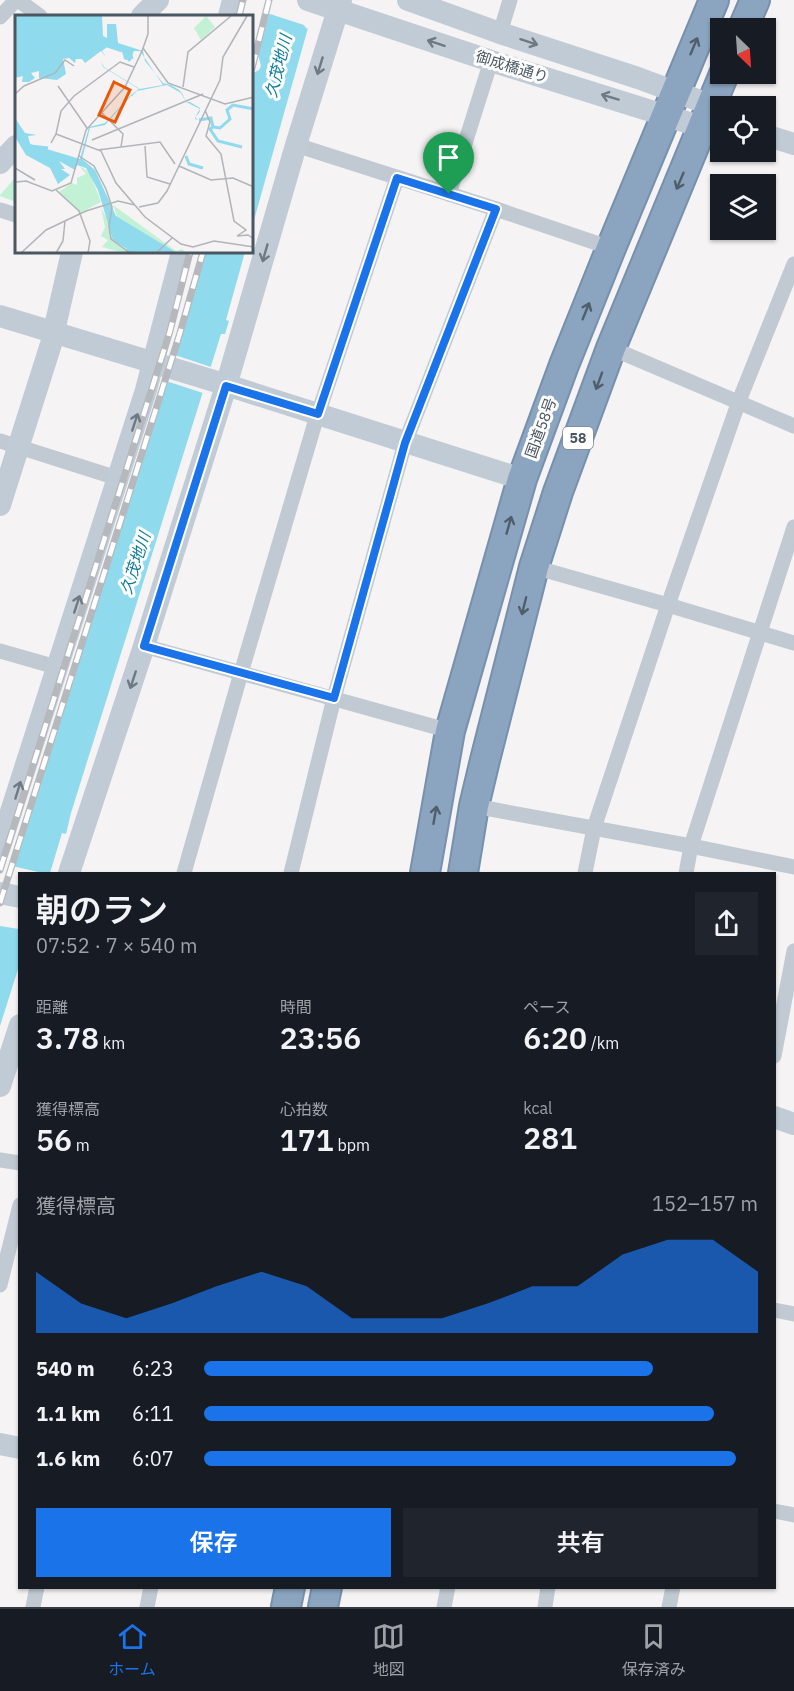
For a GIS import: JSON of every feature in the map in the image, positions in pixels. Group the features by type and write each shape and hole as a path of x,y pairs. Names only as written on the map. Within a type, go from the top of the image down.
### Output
{"highway":[{"name":"国道58号","path":"425,872 450,731 522,479 564,365 714,0"},
{"path":"747,18 755,0"},
{"name":"58","path":"463,872 474,806 534,567 558,492 611,348 710,125"},
{"path":"286,1607 290,1589"},
{"path":"323,1607 327,1589"}],"street":[{"path":"0,17 17,0 39,15"},
{"path":"143,15 158,0"},
{"path":"229,15 233,0"},
{"name":"御成橋通り","path":"408,0 638,78 671,104"},
{"path":"500,33 510,0"},
{"path":"69,872 144,646 220,384 296,145 327,4"},
{"name":"御成橋通り","path":"327,4 491,61 671,104 710,117"},
{"path":"449,194 491,61"},
{"path":"776,138 794,144"},
{"path":"296,145 611,248"},
{"path":"0,163 15,147"},
{"path":"184,872 318,414 397,178"},
{"path":"291,872 334,698 405,443 496,209"},
{"path":"0,210 15,215"},
{"path":"0,505 9,444 54,332 72,254"},
{"path":"0,846 117,478 160,365 182,254"},
{"path":"585,872 594,828 668,605 739,401 794,264"},
{"path":"0,316 522,479"},
{"path":"611,348 794,426"},
{"path":"9,444 117,478"},
{"path":"686,872 691,846 794,527"},
{"path":"534,567 794,643"},
{"path":"144,646 450,731"},
{"path":"0,651 56,667"},
{"path":"474,806 794,867"},
{"path":"776,1046 794,951"},
{"path":"0,1086 18,1031"},
{"path":"776,1118 794,1125"},
{"path":"0,1160 18,1163"},
{"path":"0,1285 18,1213"},
{"path":"776,1310 794,1314"},
{"path":"0,1444 18,1448"},
{"path":"776,1511 794,1515"},
{"path":"33,1607 37,1589"},
{"path":"147,1607 151,1589"},
{"path":"444,1607 448,1589"},
{"path":"544,1607 548,1589"},
{"path":"669,1607 673,1589"}],"green space":[{"path":"15,178 15,202 0,195"}],"water":[{"name":"久茂地川","path":"273,0 308,28 254,220 254,72 261,66 258,55"},
{"name":"久茂地川","path":"204,254 244,254 226,320 229,321 225,334 221,334 66,834 62,833 50,872 18,872 18,969 0,1026 0,908"}],"pier":[{"path":"270,0 319,0 311,30 304,25 267,13"},
{"path":"172,354 214,368 206,394 163,380"},
{"path":"12,866 39,872 18,872 18,929 0,926 0,901"}],"railway":[{"path":"239,15 243,0"},
{"path":"254,60 269,0"},
{"path":"0,870 170,331 189,254"},
{"path":"0,903 180,333 202,254"}],"route":[{"path":"397,178 449,194 496,209 405,443 334,698 144,646 226,386 318,414 397,178"}]}
